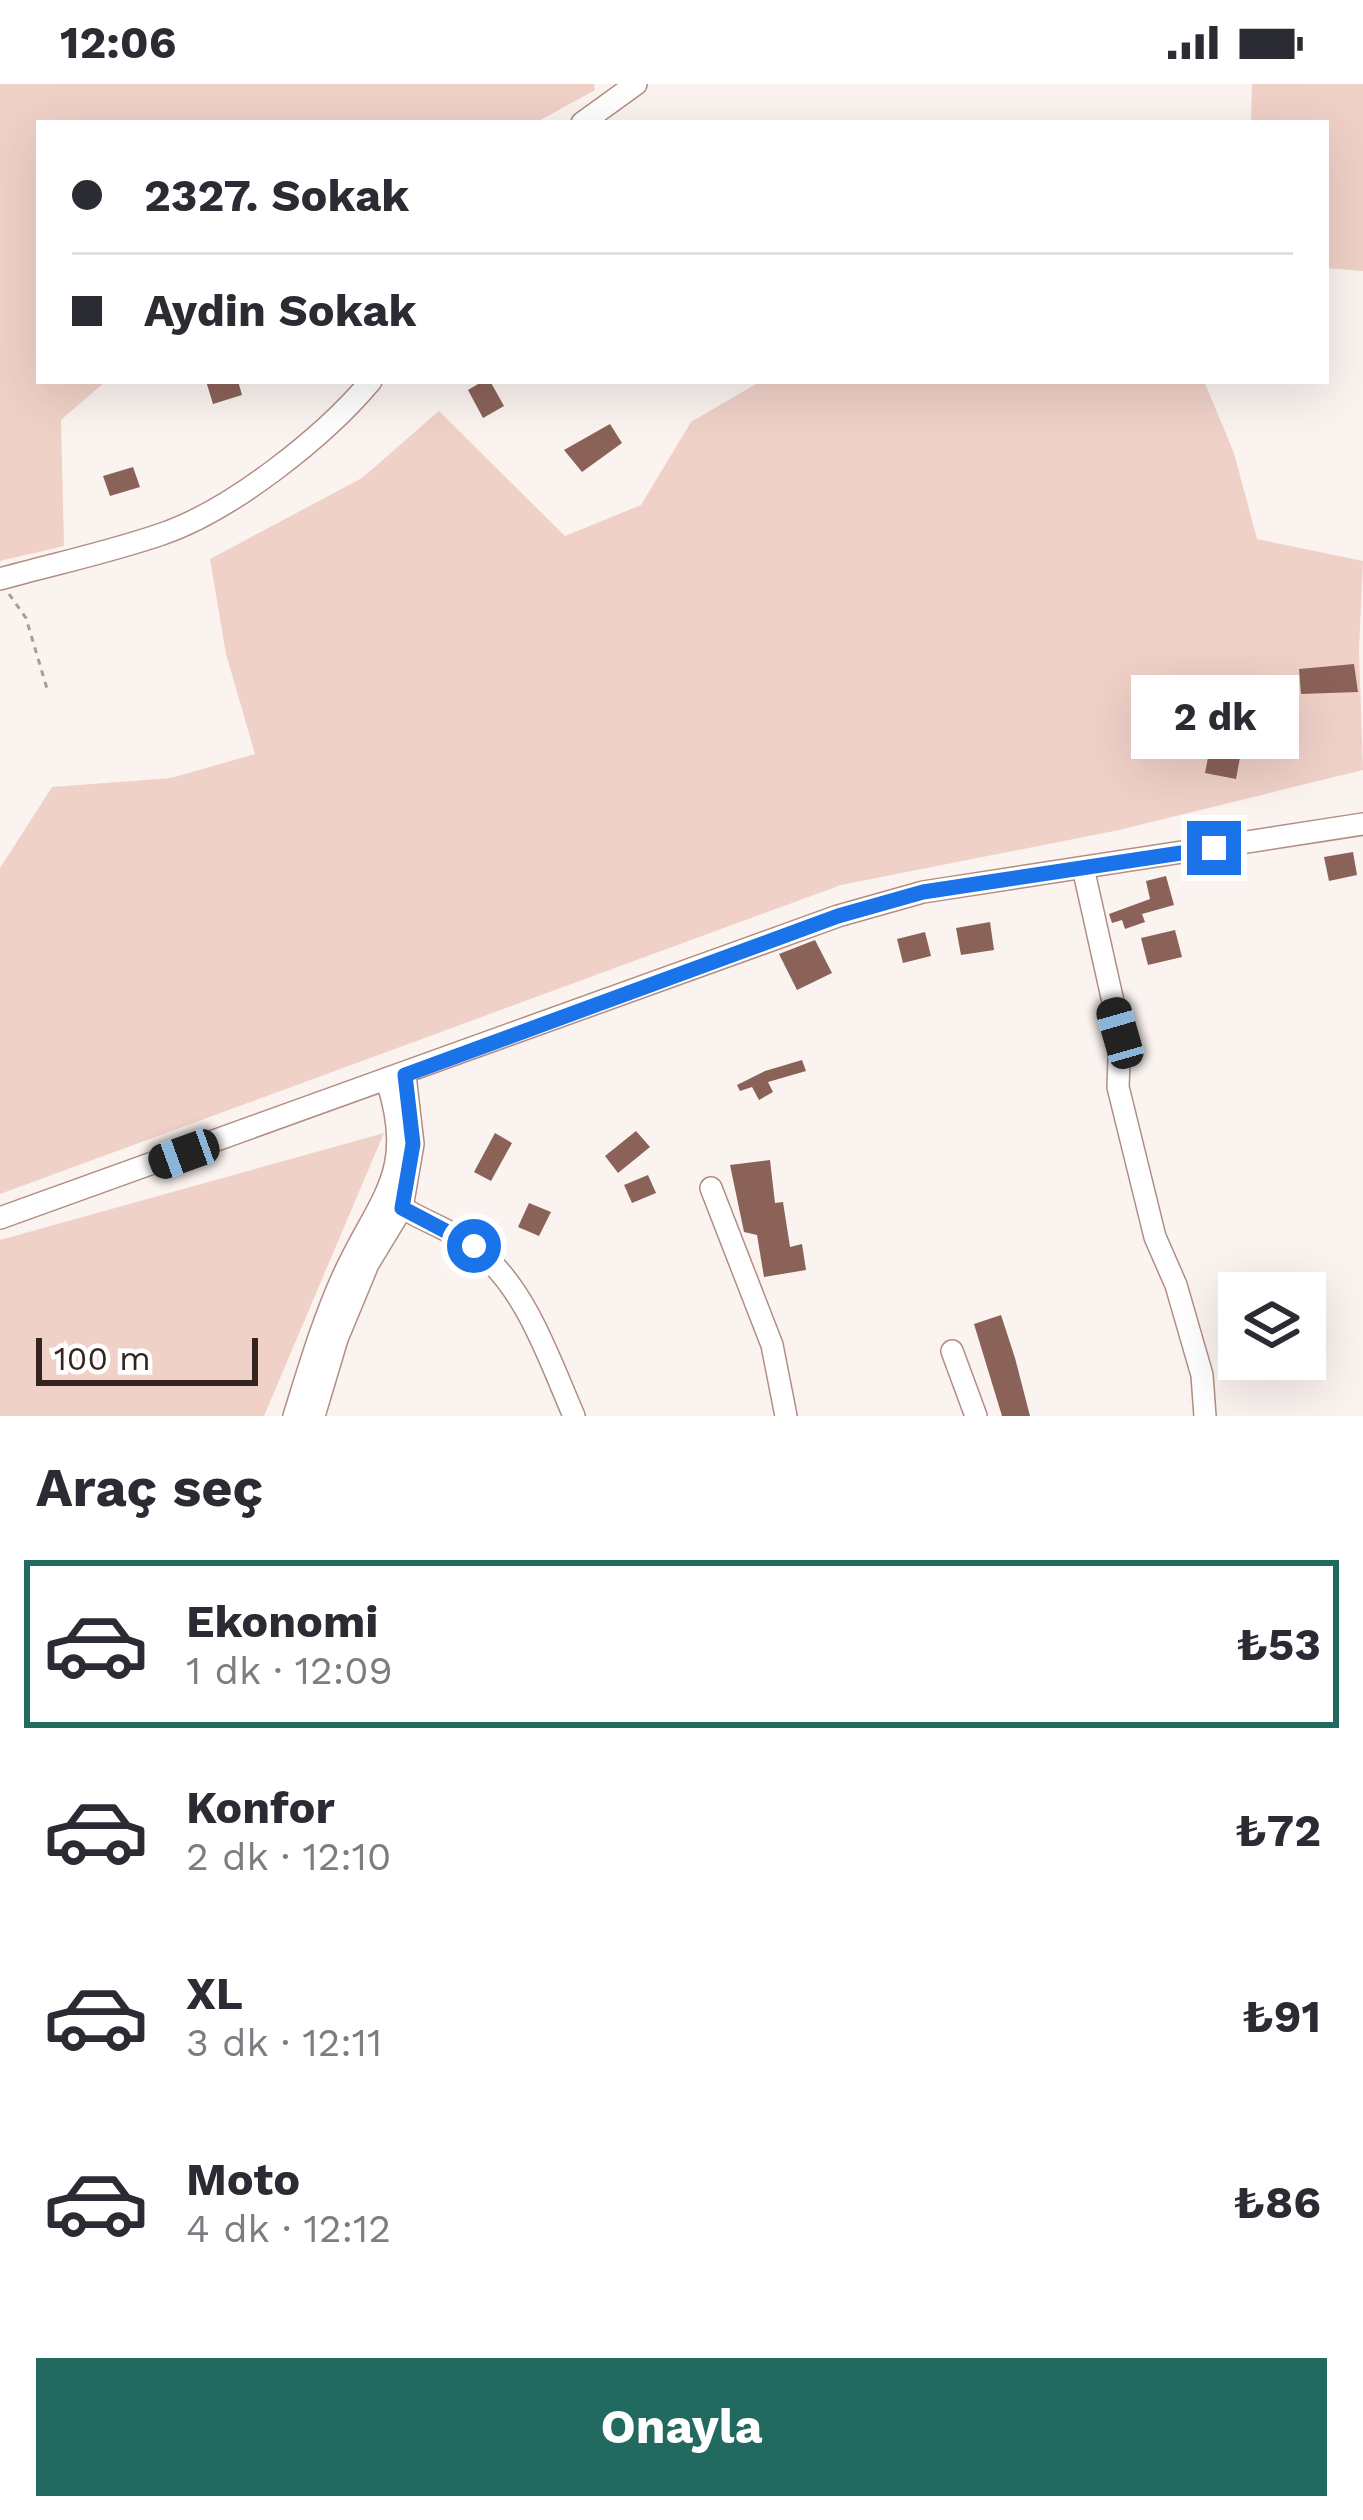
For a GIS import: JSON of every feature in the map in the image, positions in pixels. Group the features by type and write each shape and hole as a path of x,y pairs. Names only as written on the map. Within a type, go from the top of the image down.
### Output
{"street":[{"path":"586,120 636,84"},
{"path":"0,580 166,533 277,470 336,422 368,384"},
{"path":"0,1218 838,916 923,892 1084,872 1363,824"},
{"path":"1084,872 1120,1033 1118,1087 1155,1237 1176,1285 1202,1375 1205,1416"},
{"path":"314,1416 337,1339 395,1203 396,1078"},
{"path":"711,1189 772,1345 786,1416"},
{"path":"293,1416 346,1270 395,1203"},
{"path":"395,1203 474,1246 504,1275 540,1337 574,1416"},
{"path":"952,1352 976,1416"}],"path":[{"path":"0,580 26,618 48,692"}],"shaded area":[{"path":"0,84 594,84 595,90 540,120 36,120 36,384 103,384 61,420 64,546 0,561"},
{"path":"1252,84 1363,84 1363,271 1329,268 1329,120 1251,120"},
{"path":"756,384 1205,384 1234,453 1257,539 1363,561 1359,650 1363,770 1119,830 841,885 0,1194 0,868 52,787 171,778 255,754 226,654 210,559 362,478 439,411 565,536 641,505 691,422"},
{"path":"384,1133 264,1416 0,1416 0,1240"}],"building":[{"path":"207,384 239,384 242,395 213,404"},
{"path":"492,384 504,406 483,418 468,390"},
{"path":"610,424 622,443 582,472 564,450"},
{"path":"133,467 140,487 110,496 103,476"},
{"path":"1354,664 1358,692 1301,694 1299,669"},
{"path":"1211,742 1242,747 1236,779 1205,773"},
{"path":"1353,852 1357,875 1329,881 1324,857"},
{"path":"1166,876 1174,905 1142,914 1145,922 1125,929 1122,920 1112,923 1109,914 1150,899 1146,881"},
{"path":"990,922 994,950 961,955 956,928"},
{"path":"1175,930 1182,957 1148,965 1141,938"},
{"path":"925,932 931,956 903,963 897,939"},
{"path":"815,940 832,973 797,990 779,954"},
{"path":"802,1060 806,1071 768,1082 773,1092 759,1100 752,1087 740,1091 737,1085 765,1071"},
{"path":"636,1131 650,1147 618,1173 605,1156"},
{"path":"495,1133 512,1143 491,1181 474,1172"},
{"path":"770,1160 775,1203 783,1202 790,1247 802,1244 806,1270 764,1277 757,1235 744,1232 730,1165"},
{"path":"648,1175 656,1193 632,1203 624,1185"},
{"path":"529,1203 551,1212 539,1236 518,1227"},
{"path":"1001,1315 1030,1416 1002,1416 974,1324"}],"route":[{"path":"474,1246 402,1208 413,1144 405,1075 838,916 923,892 1084,872 1214,848"}]}
